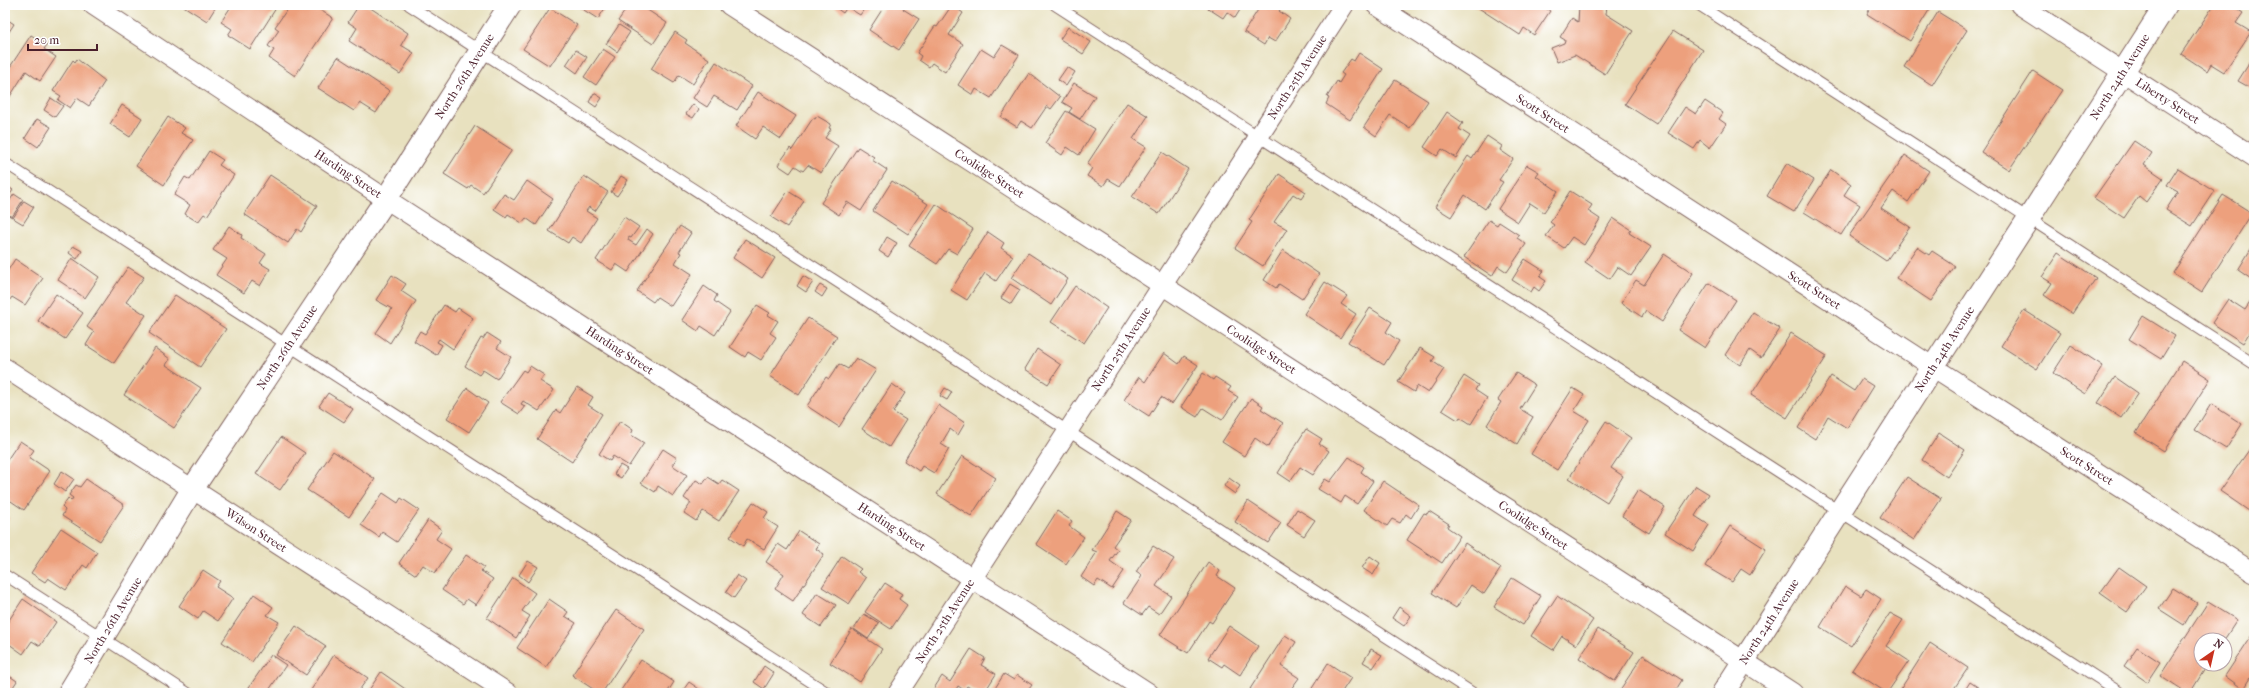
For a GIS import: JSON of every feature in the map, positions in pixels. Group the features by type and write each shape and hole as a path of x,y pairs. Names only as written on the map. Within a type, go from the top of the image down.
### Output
{"street":[{"name":"Harding Street","path":"92,5 386,199 1149,693"},
{"name":"North 26th Avenue","path":"69,693 193,488 386,199 510,5"},
{"name":"Coolidge Street","path":"729,5 1162,287 1793,693"},
{"name":"North 25th Avenue","path":"898,693 1344,5"},
{"name":"Scott Street","path":"1376,5 1933,367 2254,573"},
{"name":"Liberty Street","path":"2020,5 2254,158"},
{"name":"North 24th Avenue","path":"1723,693 2166,5"},
{"name":"Wilson Street","path":"5,368 193,488 508,693"}],"lane":[{"path":"409,5 1473,693"},
{"path":"1055,5 2121,693"},
{"path":"1699,5 2254,364"},
{"path":"5,164 828,693"},
{"path":"5,575 188,693"}],"building":[{"path":"182,5 217,5 207,21"},
{"path":"232,5 278,5 250,49 228,35 232,29 221,22"},
{"path":"290,5 312,5 333,18 295,76 269,58 274,50 268,46 279,30 275,27"},
{"path":"359,5 366,5 408,33 401,45 414,53 400,74 349,41 357,28 348,22"},
{"path":"576,5 607,5 598,19"},
{"path":"629,5 640,5 667,23 653,44 618,21"},
{"path":"832,5 867,5 860,15 847,7 843,13"},
{"path":"885,5 906,5 903,9 919,19 899,50 869,30"},
{"path":"952,5 963,13 949,35 963,44 945,72 932,63 929,67 919,60 921,56 917,53 935,26 937,27"},
{"path":"1203,5 1243,5 1235,18 1227,12 1223,18"},
{"path":"1261,5 1280,5 1282,7 1279,11 1290,19 1275,42 1268,38 1264,45 1244,32"},
{"path":"1474,5 1545,5 1544,7 1550,11 1534,35 1524,28 1520,35"},
{"path":"1579,5 1607,5 1606,14 1633,31 1605,74 1575,55 1557,62 1551,48 1564,43 1565,40 1560,37 1572,18 1578,22"},
{"path":"1872,5 1927,5 1931,7 1910,41 1867,14"},
{"path":"2214,5 2231,5 2243,13 2236,23 2251,32 2224,72 2211,64 2207,71 2181,54"},
{"path":"550,8 577,25 550,66 523,49"},
{"path":"1938,12 1967,30 1932,85 1904,67"},
{"path":"5,18 14,24 5,38"},
{"path":"619,25 630,32 617,52 606,44"},
{"path":"1068,27 1091,42 1083,54 1060,39"},
{"path":"1673,31 1703,50 1656,124 1625,104"},
{"path":"675,32 687,40 685,43 709,59 693,84 679,75 674,83 651,69"},
{"path":"31,35 47,45 44,49 56,57 40,81 26,71 9,98 5,96 5,67 8,70"},
{"path":"1002,45 1019,55 991,98 976,89 973,95 958,85 981,49 994,57"},
{"path":"603,49 615,57 596,85 584,77"},
{"path":"576,50 587,57 577,73 566,65"},
{"path":"1359,53 1383,69 1350,120 1326,104 1329,98 1327,97 1337,81 1339,83 1344,75 1341,73 1351,59 1354,61"},
{"path":"2254,56 2254,90 2238,81"},
{"path":"338,57 390,91 376,113 360,103 354,111 318,88"},
{"path":"77,59 105,81 89,106 77,98 70,108 58,100 61,96 53,91 73,60 75,62"},
{"path":"716,62 752,86 737,110 714,96 707,107 693,98"},
{"path":"1067,67 1075,72 1066,86 1058,80"},
{"path":"2033,71 2062,90 2009,170 1981,152"},
{"path":"1029,73 1060,97 1051,109 1047,106 1032,128 1021,121 1017,127 1001,117"},
{"path":"1395,80 1428,101 1410,128 1390,115 1376,136 1364,127"},
{"path":"1074,83 1095,96 1080,119 1069,112 1072,108 1062,102"},
{"path":"758,92 796,116 781,139 763,127 755,139 736,126"},
{"path":"594,93 602,98 596,107 589,102"},
{"path":"51,98 63,106 55,117 44,110"},
{"path":"1705,101 1723,113 1719,119 1726,124 1710,148 1700,140 1694,149 1668,133 1685,107 1696,114"},
{"path":"1127,103 1148,116 1133,139 1146,147 1120,186 1108,179 1103,186 1087,176 1092,168 1087,164"},
{"path":"693,104 699,109 693,118 686,114"},
{"path":"122,105 142,118 130,137 110,124"},
{"path":"1066,111 1095,129 1079,155 1067,147 1062,155 1045,143"},
{"path":"1447,112 1463,123 1459,129 1470,136 1456,158 1442,149 1437,156 1424,147"},
{"path":"817,116 831,124 829,128 831,129 825,138 838,146 821,173 808,165 803,171 795,166 790,173 778,165 790,148 792,150 813,118 815,119"},
{"path":"168,117 185,128 181,133 193,140 164,185 136,166"},
{"path":"37,119 51,127 38,147 25,138"},
{"path":"475,126 512,150 483,193 471,185 468,189 444,174"},
{"path":"1487,136 1502,146 1500,150 1513,159 1499,180 1503,182 1485,209 1465,195 1451,217 1435,207 1468,156 1472,159"},
{"path":"2134,141 2152,153 2144,165 2163,178 2146,202 2139,196 2124,218 2094,198"},
{"path":"858,147 874,157 872,160 887,170 861,211 847,202 839,215 821,203"},
{"path":"209,151 223,160 219,165 234,175 207,216 204,214 198,222 185,214 190,205 174,195 185,177 190,180"},
{"path":"1162,152 1188,169 1159,214 1132,197"},
{"path":"1905,155 1929,171 1908,202 1893,191 1881,208 1910,227 1886,261 1849,236"},
{"path":"1787,163 1814,180 1794,212 1767,196"},
{"path":"1527,165 1539,172 1536,176 1558,191 1544,212 1530,203 1518,222 1498,209"},
{"path":"2178,168 2215,191 2192,226 2166,210 2178,191 2167,185"},
{"path":"1831,170 1851,184 1844,195 1860,205 1841,235 1804,212"},
{"path":"1279,174 1306,192 1301,199 1293,194 1274,222 1287,229 1263,266 1235,248 1252,222 1249,220"},
{"path":"270,175 317,206 301,232 297,229 288,243 244,214"},
{"path":"584,176 608,192 595,211 589,207 586,211 597,218 581,243 572,237 568,243 549,231"},
{"path":"621,176 628,180 617,196 611,192"},
{"path":"527,181 553,199 536,225 526,218 522,223 508,214 506,217 494,209 504,194 514,200"},
{"path":"892,181 928,204 908,234 873,211"},
{"path":"5,185 13,190 5,202"},
{"path":"788,191 804,201 787,227 771,217"},
{"path":"1570,191 1592,205 1588,211 1600,219 1584,245 1572,237 1564,248 1546,236 1554,225 1550,222"},
{"path":"14,194 23,200 12,217 5,213 5,208"},
{"path":"2223,195 2252,213 2202,292 2173,273"},
{"path":"24,201 34,207 23,224 13,218"},
{"path":"936,204 973,229 957,254 948,249 937,264 909,246"},
{"path":"624,217 639,227 628,240 636,245 647,229 653,234 628,272 616,264 612,270 596,260"},
{"path":"1613,218 1631,230 1629,233 1651,247 1631,276 1618,267 1610,279 1585,262"},
{"path":"1489,220 1497,225 1499,222 1519,235 1517,238 1526,244 1507,272 1498,266 1492,276 1464,257"},
{"path":"229,226 242,235 241,238 266,254 260,263 270,269 260,286 252,281 244,293 216,275 227,259 213,250"},
{"path":"680,226 691,233 679,252 681,253 675,263 692,274 671,306 657,297 653,302 637,291"},
{"path":"988,232 1004,243 1001,248 1013,256 996,281 985,273 967,300 951,290"},
{"path":"887,237 897,243 888,257 879,251"},
{"path":"745,239 775,258 762,278 733,258"},
{"path":"2254,244 2254,281 2238,270"},
{"path":"73,246 82,251 77,259 69,253"},
{"path":"1917,247 1929,255 1932,251 1955,266 1931,301 1896,278"},
{"path":"1283,250 1319,274 1302,299 1279,284 1276,288 1264,280"},
{"path":"1028,253 1068,279 1051,305 1011,278"},
{"path":"2058,253 2096,278 2072,314 2044,295 2052,283 2042,277"},
{"path":"1664,254 1693,273 1662,322 1646,311 1642,317 1621,303 1636,280 1644,285"},
{"path":"72,258 99,277 85,298 58,280"},
{"path":"15,259 43,278 25,305 12,297 7,304 5,302 5,275"},
{"path":"1525,259 1544,271 1540,277 1546,281 1539,291 1534,287 1531,292 1512,280"},
{"path":"128,267 144,277 126,302 146,315 114,363 86,345 94,332 87,327"},
{"path":"392,275 406,284 401,291 416,301 390,343 376,333 392,309 376,300"},
{"path":"803,276 813,282 806,292 797,286"},
{"path":"1325,282 1347,296 1341,304 1356,314 1340,338 1304,314"},
{"path":"1709,283 1736,300 1705,348 1678,330"},
{"path":"1010,284 1020,290 1011,304 1001,298"},
{"path":"820,285 827,289 822,297 815,292"},
{"path":"704,286 717,295 714,301 730,312 715,335 701,326 698,331 682,320"},
{"path":"1075,286 1107,308 1084,343 1051,322"},
{"path":"56,294 83,313 65,339 38,321"},
{"path":"175,295 226,329 200,367 149,333"},
{"path":"2253,298 2254,325 2243,343 2212,323 2228,299 2245,310"},
{"path":"444,305 455,312 458,308 473,318 453,349 439,339 437,342 442,345 436,355 414,341 420,331 425,334"},
{"path":"757,305 770,313 768,315 778,321 770,333 776,337 761,360 748,352 745,357 730,347"},
{"path":"1370,308 1392,322 1386,332 1399,341 1384,365 1348,342"},
{"path":"2024,310 2060,333 2037,369 2001,346"},
{"path":"1753,312 1780,329 1761,358 1750,350 1740,365 1725,355"},
{"path":"2143,316 2175,336 2161,359 2129,339"},
{"path":"808,318 837,336 799,395 770,376"},
{"path":"487,333 501,342 497,348 511,357 497,379 483,370 479,375 465,366 481,338 483,339"},
{"path":"1791,333 1827,356 1787,418 1751,395"},
{"path":"2071,345 2103,366 2085,394 2053,373"},
{"path":"155,348 170,359 166,365 201,388 174,428 124,395"},
{"path":"1420,348 1435,357 1432,361 1444,369 1428,393 1417,386 1414,392 1398,382"},
{"path":"1037,349 1061,365 1048,384 1025,369"},
{"path":"1164,353 1179,364 1184,356 1198,365 1172,404 1161,397 1149,416 1124,400 1139,377 1145,382"},
{"path":"856,358 876,370 839,427 807,406 826,377 829,379 839,364 848,369"},
{"path":"2182,361 2210,379 2164,451 2136,433"},
{"path":"530,366 544,375 540,381 554,390 539,411 523,401 521,404 525,406 519,414 500,402 523,370 526,372"},
{"path":"1203,373 1213,380 1215,377 1231,387 1228,391 1238,397 1222,420 1203,408 1197,417 1181,407"},
{"path":"1516,373 1535,385 1520,409 1533,417 1517,444 1487,425 1501,402 1498,400"},
{"path":"1464,376 1478,385 1475,390 1487,398 1471,424 1460,417 1458,420 1442,410"},
{"path":"1831,376 1854,391 1862,379 1873,386 1847,428 1828,416 1815,439 1798,428"},
{"path":"2115,377 2138,393 2121,418 2098,403"},
{"path":"892,384 905,393 893,412 906,420 889,447 862,429"},
{"path":"577,387 593,397 588,405 602,414 572,462 537,439 556,410 560,413"},
{"path":"467,388 488,403 469,432 447,418"},
{"path":"945,388 952,392 947,400 940,396"},
{"path":"1573,388 1584,395 1574,411 1589,420 1557,470 1531,454"},
{"path":"328,393 353,409 344,422 319,406"},
{"path":"1251,398 1263,406 1261,409 1283,423 1268,447 1255,438 1244,456 1222,442"},
{"path":"2211,404 2242,424 2226,449 2195,430"},
{"path":"938,405 965,423 958,435 950,429 941,444 949,449 934,473 922,466 919,471 904,461"},
{"path":"620,421 633,430 631,435 644,443 629,466 613,456 610,461 599,454"},
{"path":"1606,421 1631,438 1611,468 1623,476 1607,502 1569,478"},
{"path":"1306,429 1322,439 1319,444 1329,451 1313,475 1300,467 1290,481 1278,473"},
{"path":"1939,433 1965,450 1947,477 1922,460"},
{"path":"281,437 305,453 280,490 256,474"},
{"path":"20,441 34,450 29,457 50,471 24,510 5,497 5,463"},
{"path":"2254,443 2254,504 2249,511 2220,491"},
{"path":"663,449 677,458 672,465 687,475 673,496 658,486 655,492 641,483"},
{"path":"333,451 375,479 349,517 307,490"},
{"path":"962,456 996,478 971,516 937,494"},
{"path":"1349,457 1364,467 1361,472 1373,481 1357,504 1345,496 1341,503 1318,489 1325,479 1330,482"},
{"path":"620,465 627,469 621,478 614,474"},
{"path":"62,471 74,479 65,492 54,484"},
{"path":"708,477 719,484 722,480 739,491 719,521 703,511 696,521 684,513 691,503 684,498 696,480 703,484"},
{"path":"1907,477 1941,499 1914,540 1880,518"},
{"path":"1229,478 1240,486 1235,494 1224,486"},
{"path":"86,479 124,505 100,541 62,516 65,510 62,507 68,498 71,501 73,498 69,495 76,485 80,487"},
{"path":"1383,481 1419,505 1411,518 1406,514 1400,523 1392,519 1387,526 1364,510"},
{"path":"1696,486 1709,494 1695,516 1709,525 1693,551 1665,533"},
{"path":"1638,490 1665,507 1649,533 1622,516"},
{"path":"383,493 398,503 401,498 419,510 397,542 382,532 379,537 361,525"},
{"path":"1248,501 1281,523 1268,543 1235,522"},
{"path":"753,502 768,512 764,518 778,527 764,549 747,539 743,546 730,537"},
{"path":"1297,509 1315,520 1304,536 1287,525"},
{"path":"1057,511 1072,521 1069,526 1084,537 1066,564 1036,544"},
{"path":"1117,511 1131,520 1113,546 1118,550 1110,561 1124,571 1112,589 1098,580 1094,586 1081,577 1097,552 1092,550"},
{"path":"1429,511 1449,524 1447,527 1460,536 1442,563 1407,540 1424,513 1427,514"},
{"path":"5,516 9,518 5,525"},
{"path":"428,520 442,530 436,539 451,549 435,573 423,565 416,575 399,563"},
{"path":"1730,526 1766,549 1750,575 1741,569 1732,582 1705,566"},
{"path":"61,528 97,552 87,568 83,565 66,590 48,578 45,582 31,573"},
{"path":"799,531 819,544 816,549 824,554 793,601 775,589 784,574 766,562 778,544 787,550"},
{"path":"1465,543 1501,568 1484,594 1471,585 1456,608 1432,593"},
{"path":"1153,546 1174,559 1156,586 1171,596 1159,614 1148,607 1142,615 1124,603 1142,576 1136,572"},
{"path":"466,555 484,567 481,571 493,579 476,605 467,599 463,604 442,590"},
{"path":"842,556 861,569 858,572 866,578 849,604 822,587"},
{"path":"1370,556 1380,563 1373,575 1362,568"},
{"path":"528,561 538,567 528,582 519,575"},
{"path":"1208,562 1220,571 1217,576 1235,588 1212,623 1209,621 1188,653 1160,635"},
{"path":"2119,567 2146,586 2127,612 2100,593"},
{"path":"203,570 220,581 216,587 233,598 218,621 203,611 198,619 179,606"},
{"path":"737,575 746,581 734,598 726,592"},
{"path":"513,578 535,593 522,611 530,616 516,638 487,618"},
{"path":"1512,578 1541,596 1523,625 1494,607"},
{"path":"885,583 902,594 899,599 907,605 891,629 865,612"},
{"path":"1845,586 1861,596 1866,589 1881,599 1851,646 1820,627"},
{"path":"2173,588 2197,603 2184,625 2159,609"},
{"path":"817,593 836,605 821,627 803,615"},
{"path":"254,594 273,607 267,615 279,622 252,662 222,642"},
{"path":"1557,596 1593,620 1576,645 1562,636 1553,650 1531,636"},
{"path":"23,599 56,622 40,646 32,641 23,654 5,641 5,626"},
{"path":"549,599 568,612 565,616 576,623 546,667 517,648"},
{"path":"2208,602 2237,620 2229,632 2193,632 2193,672 2203,672 2190,693 2186,693 2160,676"},
{"path":"1399,607 1411,616 1404,626 1392,618"},
{"path":"616,610 644,629 602,693 599,693 572,675"},
{"path":"1890,613 1903,620 1886,646 1909,661 1887,693 1852,670"},
{"path":"864,614 879,623 868,639 854,629"},
{"path":"296,626 326,646 306,675 276,655"},
{"path":"1229,626 1258,646 1240,675 1224,664 1222,667 1208,658"},
{"path":"852,629 882,649 860,682 830,663"},
{"path":"1598,629 1634,652 1615,681 1579,658"},
{"path":"2254,632 2254,680 2250,678 2243,689 2225,676 2228,672 2233,672 2233,664"},
{"path":"1285,635 1296,642 1281,666 1299,678 1288,693 1256,693 1250,689"},
{"path":"1930,643 1968,668 1951,693 1898,693"},
{"path":"2137,647 2160,662 2147,682 2124,666"},
{"path":"971,649 985,658 981,665 996,674 984,693 979,693 967,686 964,690 958,686 954,693 931,693 942,676 950,682"},
{"path":"1371,649 1382,655 1373,668 1363,662"},
{"path":"271,655 286,665 267,693 245,693"},
{"path":"334,655 368,678 357,693 316,693 311,690"},
{"path":"1643,655 1682,680 1674,693 1618,693"},
{"path":"641,660 674,682 667,693 619,693"},
{"path":"1328,663 1351,678 1341,693 1309,693"},
{"path":"764,666 774,673 764,689 754,682"},
{"path":"381,672 411,693 367,693"},
{"path":"5,673 17,681 9,693 5,693"},
{"path":"1004,674 1014,680 1017,675 1032,685 1029,689 1034,693 992,693"},
{"path":"689,682 705,693 681,693"},
{"path":"1970,682 1979,688 1976,693 1963,693"}]}
